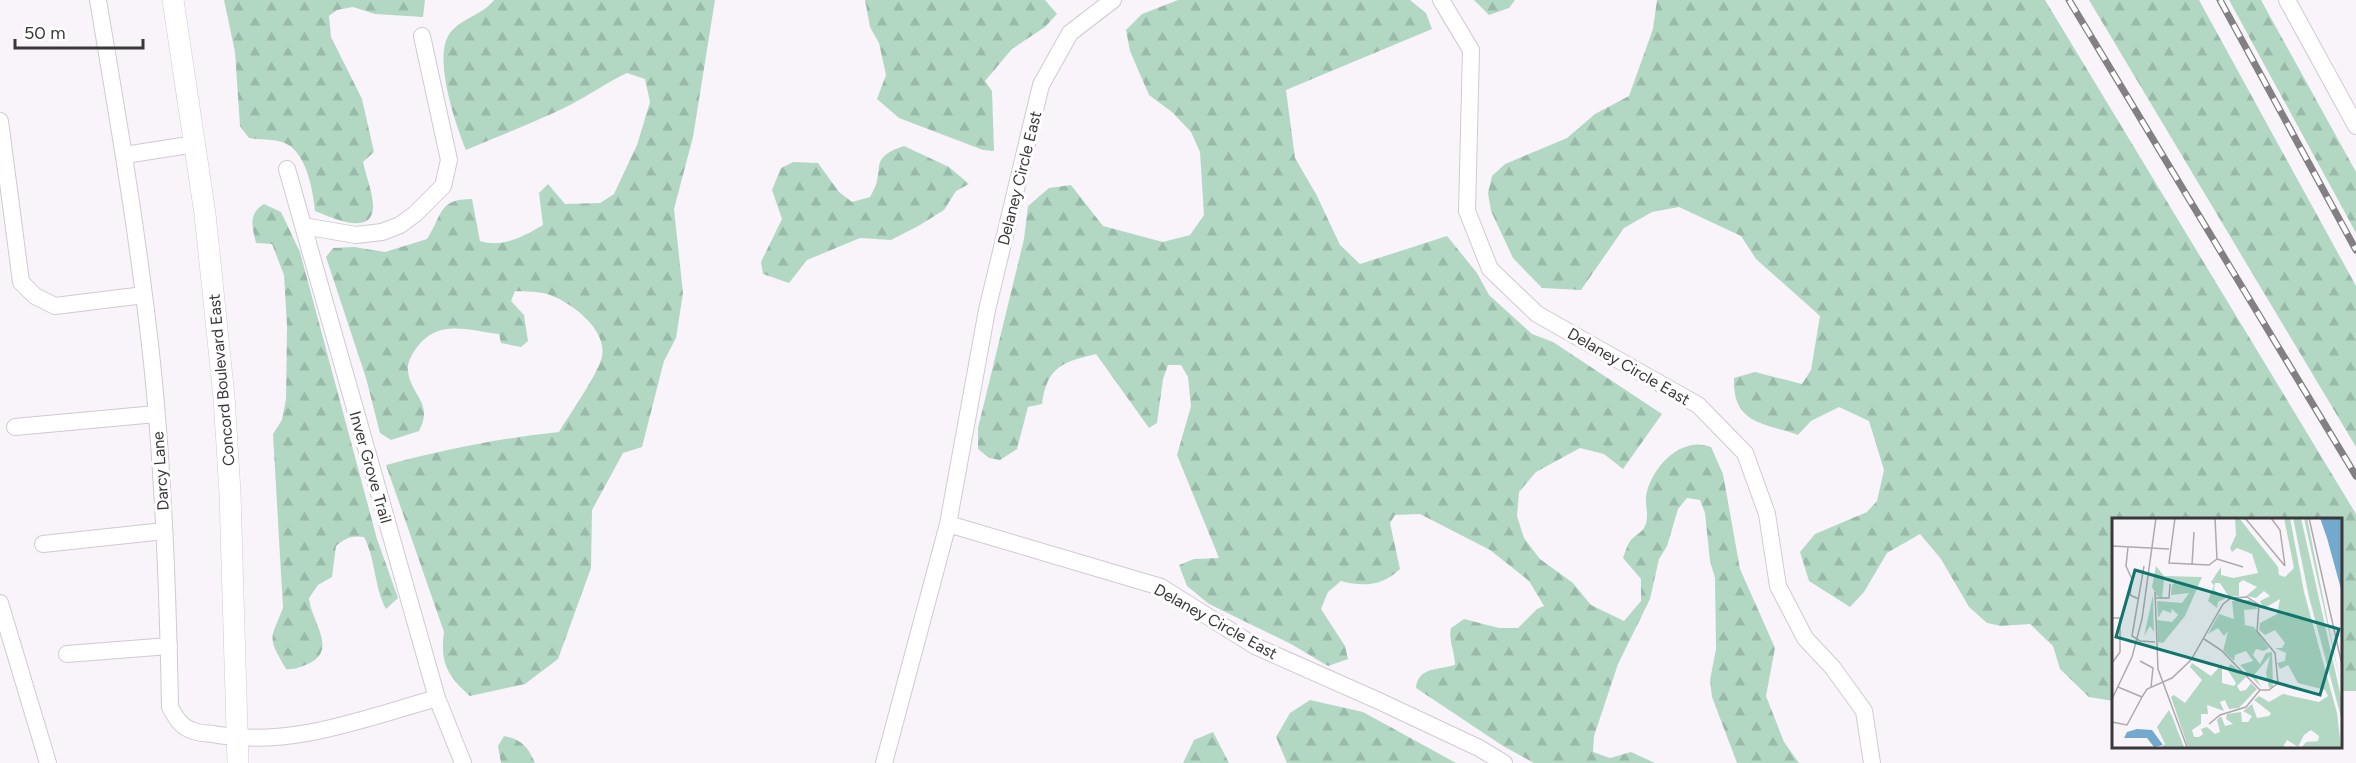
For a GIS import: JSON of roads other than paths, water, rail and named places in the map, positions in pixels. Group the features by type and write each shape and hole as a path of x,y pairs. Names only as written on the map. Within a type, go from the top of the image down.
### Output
{"main road":[{"name":"Concord Boulevard East","path":"173,0 207,225 224,397 239,738 238,763"}],"street":[{"name":"Darcy Lane","path":"98,0 125,155 144,295 156,414 164,531 170,707 179,722 191,730 239,738 313,733 437,698"},
{"name":"Delaney Circle East","path":"884,763 948,524 987,310 1041,86 1070,33 1113,0"},
{"name":"Delaney Circle East","path":"1441,0 1471,50 1467,211 1490,269 1537,314 1698,405 1745,453 1767,514 1778,586 1805,638 1833,669 1864,711 1872,763"},
{"path":"2287,0 2356,126"},
{"path":"303,226 356,235 382,232 400,225 415,214 443,186 449,159 422,36"},
{"path":"0,121 21,282 35,296 55,306 144,295"},
{"path":"125,155 195,144"},
{"name":"Inver Grove Trail","path":"287,169 437,698 463,763"},
{"path":"15,427 156,414"},
{"name":"Delaney Circle East","path":"948,524 1161,587 1255,646 1389,705 1479,748 1504,763"},
{"path":"43,544 164,531"},
{"path":"0,603 48,763"},
{"path":"67,654 169,646"}],"railway":[{"path":"2069,0 2356,476"},
{"path":"2220,0 2356,250"}]}
